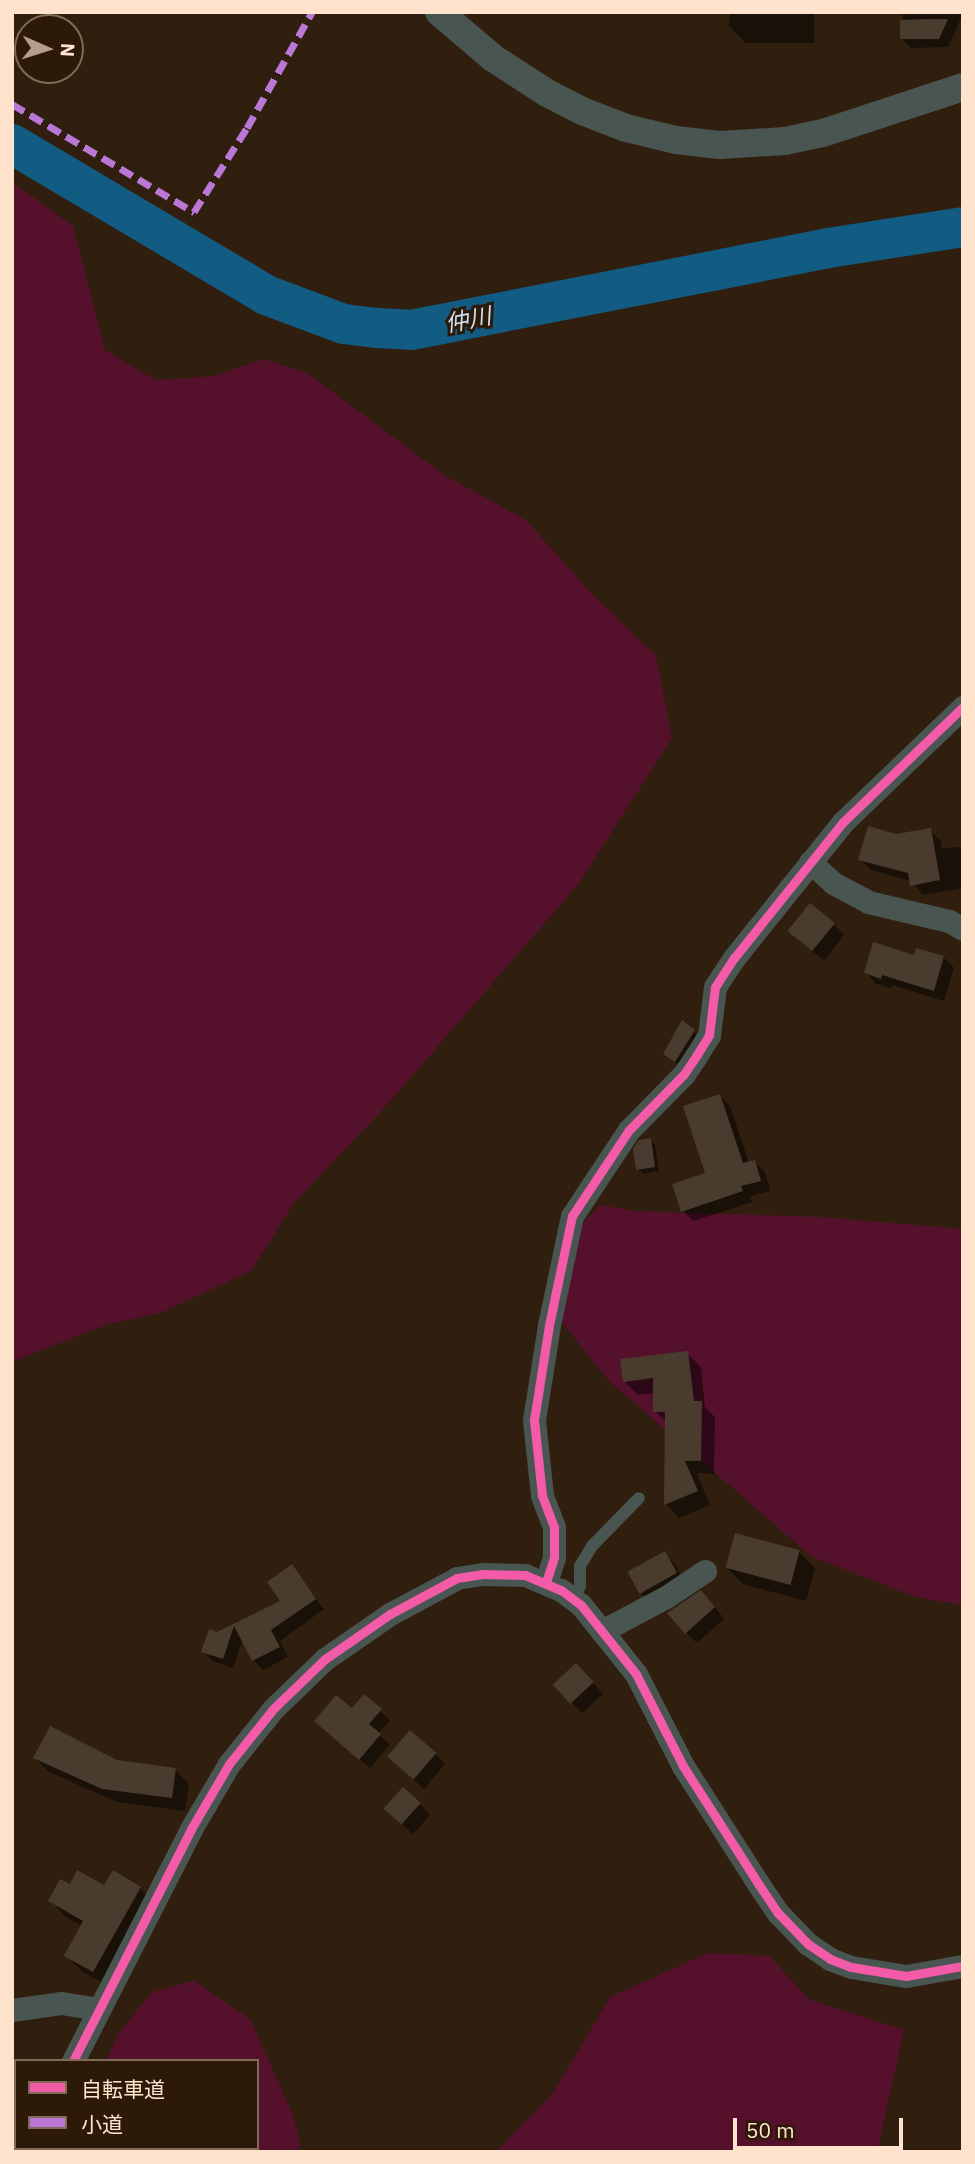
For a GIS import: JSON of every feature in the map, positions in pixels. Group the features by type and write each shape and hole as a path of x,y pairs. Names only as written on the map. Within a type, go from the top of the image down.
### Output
{"street":[{"path":"439,12 492,58 547,93 582,111 626,128 676,140 720,145 785,141 845,126 963,87"},
{"path":"546,1582 554,1557 554,1527 542,1495 534,1420 549,1325 572,1216 629,1130 684,1074 709,1035 715,987 810,862 843,821 963,707"},
{"path":"810,862 832,883 868,902 896,911 949,921 963,929"},
{"path":"603,1631 666,1597 705,1571"},
{"path":"74,2059 97,2009 134,1945 191,1829 229,1764 273,1709 359,1633 457,1578 498,1573 525,1575 546,1582 574,1600 603,1631 636,1674 683,1766 759,1885 778,1913 808,1944 830,1959 850,1967 906,1976 963,1966"},
{"path":"12,2010 61,2003 97,2009"}],"lane":[{"path":"574,1600 580,1586 580,1566 592,1546 639,1499"}],"shaded area":[{"path":"12,182 73,226 105,350 156,380 215,376 263,359 307,373 444,475 526,520 588,590 656,656 672,738 577,886 384,1108 294,1203 251,1271 160,1313 108,1324 12,1362"},
{"path":"600,1205 636,1211 820,1217 963,1229 963,1605 915,1597 811,1556 609,1381 553,1311 571,1236"},
{"path":"708,1953 769,1956 810,2000 904,2030 877,2152 496,2152 553,2093 610,1997"},
{"path":"194,1981 250,2019 291,2110 301,2145 297,2152 67,2152 259,2150 259,2059 107,2059 118,2034 152,1992"}],"building":[{"path":"948,19 939,39 900,39 900,20"},
{"path":"868,826 896,834 931,828 940,880 910,886 908,873 858,860"},
{"path":"810,903 835,923 812,951 787,931"},
{"path":"873,942 914,955 916,948 944,956 934,991 882,975 881,979 864,973"},
{"path":"682,1020 695,1030 675,1062 663,1054"},
{"path":"720,1094 743,1163 755,1160 761,1181 741,1186 743,1191 681,1212 672,1184 705,1173 683,1106"},
{"path":"651,1138 655,1167 636,1170 633,1149 639,1140"},
{"path":"688,1351 694,1401 702,1401 701,1461 685,1461 698,1491 664,1505 665,1412 653,1412 653,1378 623,1382 620,1359"},
{"path":"735,1533 800,1550 790,1585 726,1568"},
{"path":"665,1551 677,1573 640,1594 627,1572"},
{"path":"292,1564 316,1599 271,1630 280,1647 252,1661 234,1626 223,1659 201,1652 209,1629 217,1632 280,1601 267,1582"},
{"path":"701,1590 715,1607 685,1634 667,1613"},
{"path":"576,1663 594,1682 570,1704 553,1685"},
{"path":"364,1694 382,1709 369,1724 381,1734 359,1760 314,1721 336,1695 352,1708"},
{"path":"50,1726 117,1760 176,1768 172,1798 102,1789 33,1758"},
{"path":"410,1730 436,1753 413,1779 387,1756"},
{"path":"403,1787 421,1803 401,1825 384,1809"},
{"path":"77,1870 104,1885 113,1870 141,1887 93,1972 64,1956 83,1921 48,1901 60,1879 70,1884"}],"waterway":[{"name":"仲川","path":"12,144 266,295 344,324 376,328 411,330 828,248 963,227"}],"marked path":[{"path":"12,104 194,212 247,128 312,12"}],"cycle path":[{"path":"546,1582 554,1557 554,1527 542,1495 534,1420 549,1325 572,1216 629,1130 684,1074 696,1056 709,1035 715,987 734,958 843,822 963,707"},
{"path":"74,2059 191,1829 229,1764 273,1709 325,1659 390,1614 457,1578 483,1574 525,1575 561,1590 581,1605 636,1674 683,1766 759,1885 778,1913 808,1944 830,1959 851,1967 906,1976 963,1966"}]}
